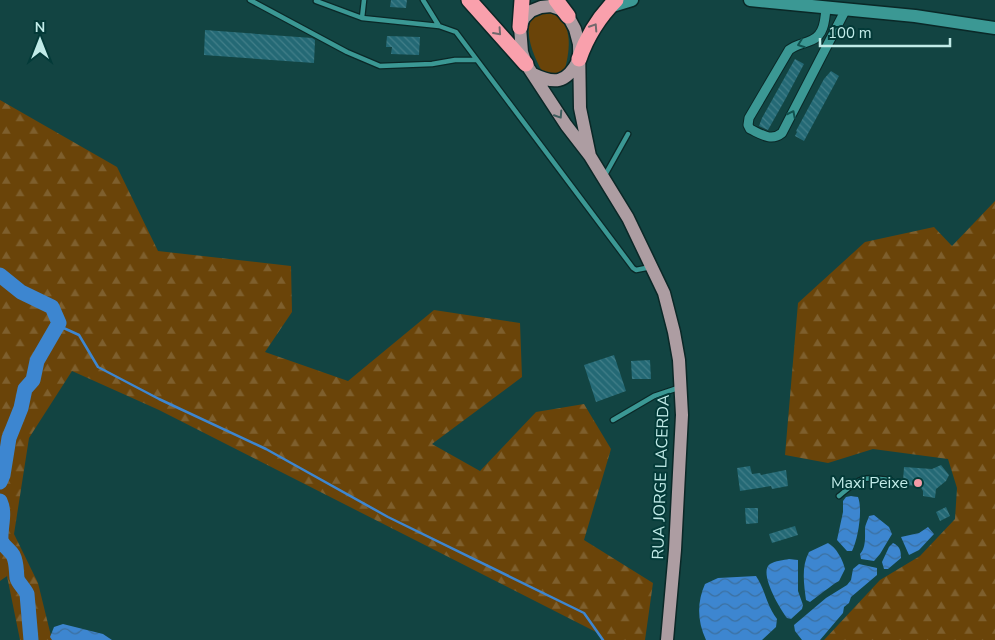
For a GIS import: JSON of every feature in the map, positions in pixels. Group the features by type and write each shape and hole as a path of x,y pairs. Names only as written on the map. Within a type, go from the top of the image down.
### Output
{"highway":[{"path":"469,0 529,69"},
{"path":"520,27 522,0"},
{"path":"556,0 568,16"},
{"path":"579,59 588,36 613,3"}],"main road":[{"path":"613,3 632,0"},
{"path":"750,0 915,16 995,28"},
{"path":"541,7 555,8 568,16 577,36 579,59 573,70 565,78 554,81 545,80 529,69 522,52 520,27 524,18 531,11 541,7"},
{"name":"RUA JORGE LACERDA","path":"579,59 580,108 590,156"},
{"name":"RUA JORGE LACERDA","path":"529,69 566,125 590,156 628,218 666,301 677,351 681,386 681,435 675,550 667,640"}],"street":[{"path":"826,8 824,24 819,35 813,40 795,45 789,50 749,118 748,125 750,129 771,138 776,138 782,133 846,9"},
{"path":"824,24 838,26"}],"lane":[{"path":"250,0 347,52 380,66 477,60"},
{"path":"362,18 364,0"},
{"path":"423,0 439,26"},
{"path":"316,1 362,18 439,26 457,34 633,268 636,270 652,267"},
{"path":"603,178 628,134"},
{"path":"613,420 654,396 681,386"},
{"path":"839,496 857,481 864,478 890,480"}],"green space":[{"path":"545,12 555,15 561,20 566,27 568,35 569,43 565,69 556,74 542,71 531,47 529,37 531,21 536,15"},
{"path":"0,100 117,167 158,251 291,266 292,312 265,352 348,381 434,310 520,323 522,377 432,444 480,471 536,412 584,404 611,449 584,540 653,583 645,640 602,640 596,632 159,410 72,371 29,438 14,534 38,583 52,640 20,640 7,576 0,581"},
{"path":"995,201 995,640 824,640 880,580 920,556 955,519 957,488 948,459 873,449 828,463 785,455 798,303 865,242 934,227 952,246"}],"water":[{"path":"846,497 858,497 860,516 854,546 852,551 847,551 837,540 843,512 843,501"},
{"path":"874,515 889,527 892,534 874,561 861,559 860,554 864,545 866,524 869,516"},
{"path":"928,527 934,534 919,550 909,555 901,537 919,533"},
{"path":"828,543 839,554 845,569 839,581 810,602 806,600 804,582 806,558 809,552"},
{"path":"893,543 900,549 901,558 888,569 884,569 882,562"},
{"path":"789,559 798,560 798,591 803,605 802,609 791,619 787,618 775,599 767,575 767,568 770,564"},
{"path":"859,564 877,568 877,575 851,597 849,603 844,607 843,613 820,640 802,640 795,631 794,625 826,598 847,585 851,580 853,569"},
{"path":"756,576 777,619 776,627 762,640 706,640 699,612 705,584 718,578"},
{"path":"63,624 103,634 112,640 52,640 50,637 54,627"}],"building":[{"path":"391,0 407,0 406,8 390,7"},
{"path":"205,30 312,38 315,40 314,63 204,55"},
{"path":"387,36 420,37 419,55 391,54 392,47 386,47"},
{"path":"795,59 804,64 786,98 768,130 759,126 762,118"},
{"path":"831,71 839,76 804,141 795,136 796,131 824,79"},
{"path":"614,355 626,391 596,402 584,365"},
{"path":"650,360 651,379 632,379 631,361"},
{"path":"941,465 949,475 946,481 936,489 935,498 923,496 920,486 905,485 903,481 904,467 932,469"},
{"path":"750,466 752,474 760,473 761,475 786,470 788,486 772,489 771,486 740,491 737,468"},
{"path":"946,507 950,516 940,521 936,512"},
{"path":"745,508 758,508 758,523 746,524"},
{"path":"795,526 798,535 772,543 769,534"}],"waterway":[{"path":"0,275 21,292 52,307 59,323 37,361 33,380 25,389 21,408 9,438 3,475 0,482"},
{"path":"57,325 79,335 98,367 159,399 266,449 388,517 584,613 603,640"},
{"path":"0,501 3,516 1,540 13,555 17,578 27,594 31,640"}],"place":[{"name":"Maxi Peixe","path":"918,483"}]}
